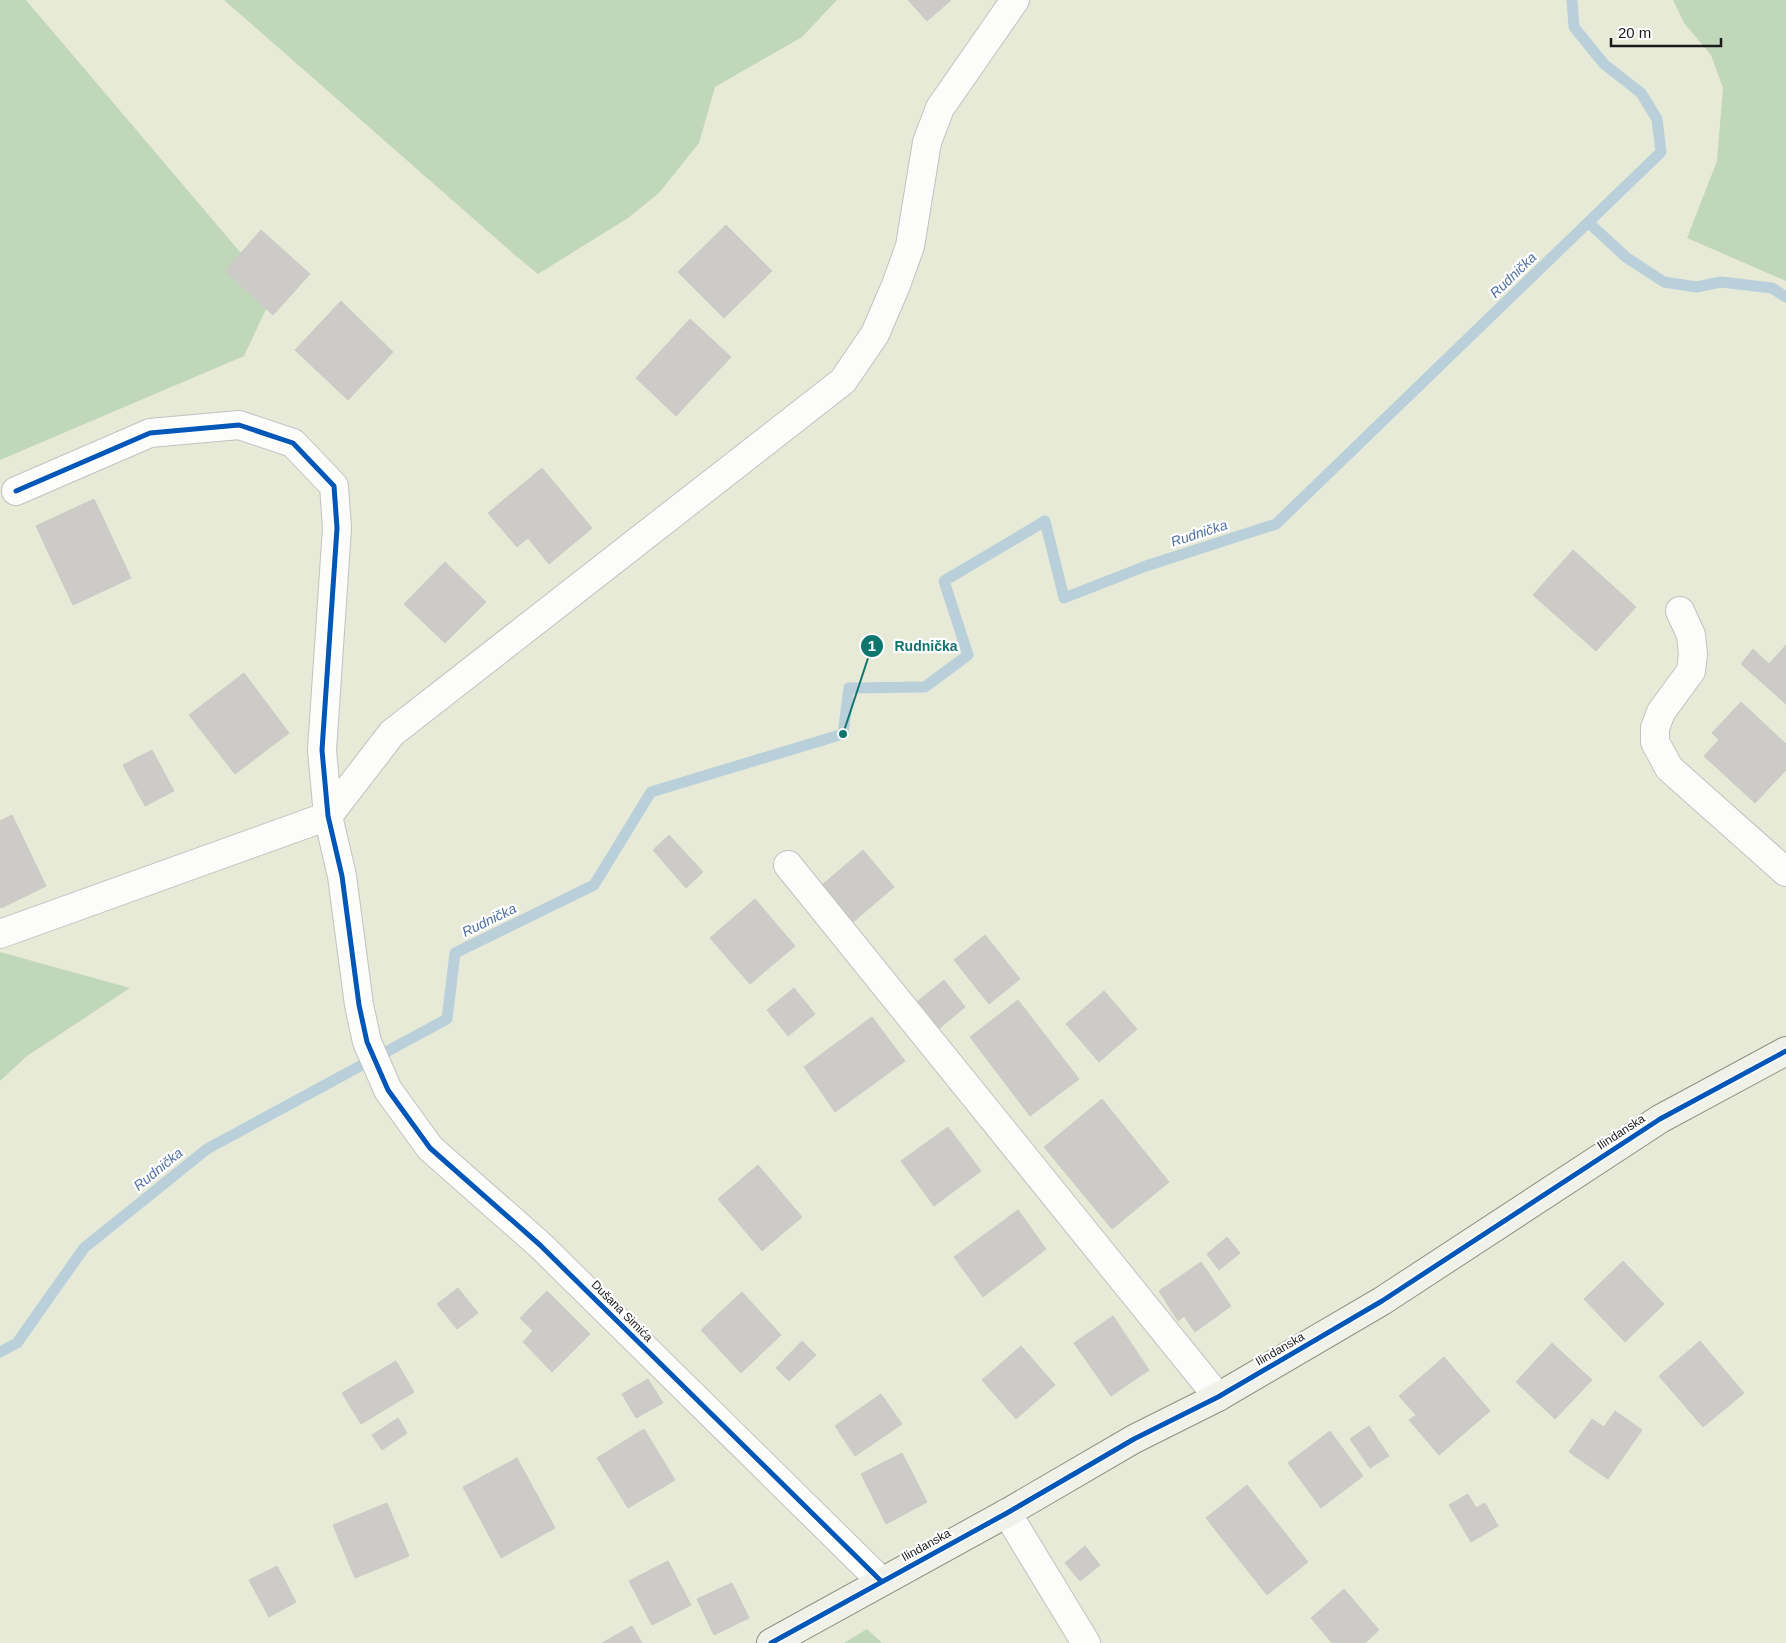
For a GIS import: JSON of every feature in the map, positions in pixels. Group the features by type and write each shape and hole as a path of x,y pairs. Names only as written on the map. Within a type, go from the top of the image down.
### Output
{"street":[{"path":"0,934 328,816 392,732 843,381 875,334 910,246 927,142 940,108 1015,0"},
{"name":"Dušana Simića","path":"16,491 150,434 239,425 293,443 334,486 337,528 322,750 328,816 342,876 359,1005 367,1042 388,1090 430,1148 540,1245 881,1581"},
{"path":"1680,611 1691,635 1693,654 1691,671 1661,712 1655,728 1655,742 1669,768 1786,872"},
{"path":"788,865 1218,1397"},
{"name":"Ilindanska","path":"771,1643 1006,1513 1134,1439 1218,1397 1382,1302 1660,1118 1786,1051"},
{"path":"1006,1513 1086,1643"}],"green space":[{"path":"0,0 1786,0 1786,1643 0,1643"},
{"path":"0,0 26,0 274,292 244,356 0,460"},
{"path":"224,0 837,0 802,37 715,87 699,143 659,193 628,218 538,274"},
{"path":"1673,0 1786,0 1786,281 1687,238 1717,161 1723,88 1711,55 1684,23"},
{"path":"0,952 130,988 27,1056 0,1081"},
{"path":"867,1629 882,1643 844,1643"}],"building":[{"path":"908,0 951,0 927,21"},
{"path":"726,225 772,271 724,318 678,272"},
{"path":"261,230 310,274 273,315 225,271"},
{"path":"341,301 393,352 348,400 295,350"},
{"path":"690,319 731,357 676,416 636,378"},
{"path":"542,468 592,528 549,564 528,538 517,547 488,513"},
{"path":"94,499 131,578 73,605 36,526"},
{"path":"1573,550 1636,607 1596,651 1533,595"},
{"path":"445,562 486,602 445,643 404,604"},
{"path":"1786,645 1786,704 1741,664 1753,649 1769,664"},
{"path":"244,673 289,733 235,774 189,715"},
{"path":"1741,702 1786,744 1786,770 1755,803 1704,756 1719,740 1712,733"},
{"path":"152,750 174,791 145,806 123,765"},
{"path":"12,815 46,886 1,908 0,821"},
{"path":"669,835 703,872 686,888 653,850"},
{"path":"863,850 894,887 853,922 822,885"},
{"path":"755,899 795,946 750,984 710,938"},
{"path":"985,935 1020,979 989,1004 954,960"},
{"path":"944,980 965,1007 935,1032 913,1005"},
{"path":"794,988 815,1014 788,1036 767,1010"},
{"path":"1104,991 1137,1029 1099,1062 1066,1024"},
{"path":"1018,1000 1079,1079 1030,1116 970,1037"},
{"path":"872,1017 905,1061 835,1112 804,1067"},
{"path":"1102,1099 1169,1182 1112,1229 1044,1147"},
{"path":"948,1127 981,1171 934,1206 901,1161"},
{"path":"758,1165 802,1217 762,1251 718,1199"},
{"path":"1018,1210 1046,1249 983,1297 954,1257"},
{"path":"1227,1237 1240,1253 1219,1270 1207,1254"},
{"path":"1623,1261 1664,1304 1625,1342 1584,1299"},
{"path":"1201,1262 1231,1306 1195,1332 1184,1316 1178,1321 1159,1291"},
{"path":"458,1288 478,1313 457,1329 437,1304"},
{"path":"547,1291 590,1334 552,1372 523,1342 533,1331 520,1318"},
{"path":"742,1292 781,1335 741,1373 701,1330"},
{"path":"1113,1316 1149,1370 1111,1396 1074,1343"},
{"path":"802,1341 816,1355 789,1381 776,1368"},
{"path":"1700,1341 1744,1393 1703,1427 1659,1376"},
{"path":"1552,1343 1592,1380 1555,1419 1516,1382"},
{"path":"1021,1346 1055,1385 1016,1419 982,1380"},
{"path":"1444,1357 1490,1411 1439,1455 1409,1420 1416,1415 1399,1396"},
{"path":"396,1361 414,1392 361,1424 342,1393"},
{"path":"648,1379 663,1403 636,1418 622,1394"},
{"path":"881,1394 902,1424 855,1456 835,1426"},
{"path":"1615,1411 1642,1430 1608,1479 1569,1452 1592,1419 1604,1427"},
{"path":"398,1418 407,1433 382,1450 372,1435"},
{"path":"1369,1426 1389,1456 1370,1468 1350,1439"},
{"path":"644,1429 675,1480 628,1508 597,1458"},
{"path":"1330,1431 1363,1476 1321,1508 1288,1463"},
{"path":"902,1453 927,1502 886,1524 861,1474"},
{"path":"517,1458 555,1528 501,1558 463,1487"},
{"path":"1247,1485 1308,1562 1267,1595 1206,1518"},
{"path":"1468,1494 1476,1508 1485,1503 1498,1526 1471,1542 1449,1505"},
{"path":"387,1503 409,1556 355,1578 333,1525"},
{"path":"1085,1546 1100,1565 1080,1581 1065,1563"},
{"path":"668,1561 691,1605 652,1625 629,1581"},
{"path":"277,1566 296,1602 269,1617 249,1580"},
{"path":"732,1583 749,1618 714,1635 697,1599"},
{"path":"1344,1589 1379,1630 1365,1643 1332,1643 1311,1618"},
{"path":"632,1626 642,1643 602,1643"}],"waterway":[{"name":"Rudnička","path":"0,1352 17,1343 84,1248 207,1149 447,1019 455,953 594,885 651,792 843,734 849,688 925,687 968,655 944,581 1045,521 1064,598 1146,566 1276,524 1661,152 1657,119 1641,93 1604,64 1574,27 1572,0"},
{"path":"1589,223 1627,258 1664,282 1696,287 1721,282 1772,288 1786,297"}],"cycle path":[{"path":"16,491 150,433 239,425 293,443 334,486 337,528 322,750 328,816 342,876 359,1005 367,1042 388,1090 430,1148 540,1245 881,1581"},
{"path":"771,1643 1007,1513 1134,1439 1218,1397 1382,1301 1660,1119 1786,1051"}],"place":[{"name":"Rudnička","path":"843,734"}]}
